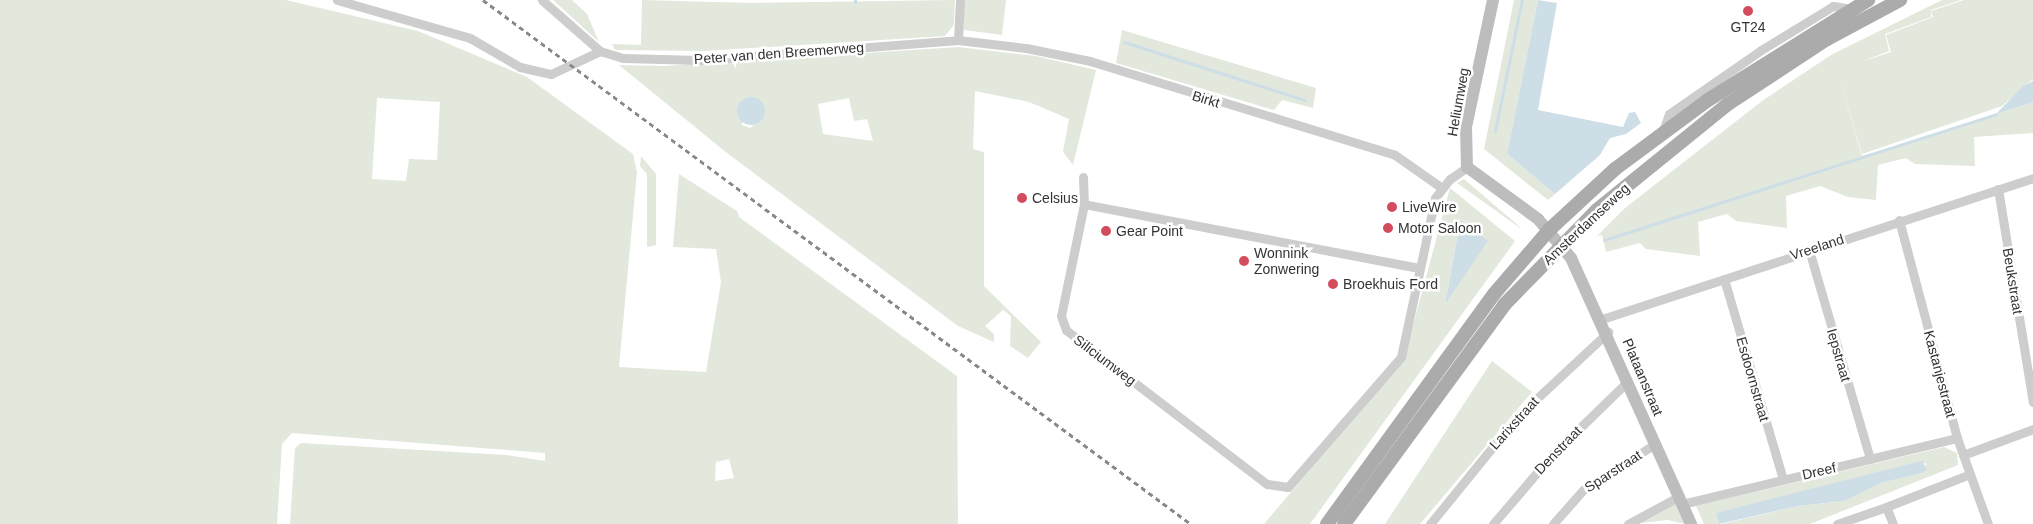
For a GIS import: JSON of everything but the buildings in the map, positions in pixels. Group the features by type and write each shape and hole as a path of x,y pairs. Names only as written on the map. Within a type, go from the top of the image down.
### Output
{"main road":[{"name":"Amsterdamseweg","path":"1327,524 1494,294 1549,230 1662,134 1852,8 1868,0"},
{"name":"Amsterdamseweg","path":"1344,524 1504,305 1597,210 1720,110 1826,39 1900,0"}],"street":[{"path":"337,0 470,38 536,73 551,74 600,51"},
{"name":"Peter van den Breemerweg","path":"542,0 600,51 623,58 700,60 958,40"},
{"path":"958,40 960,0"},
{"name":"Heliumweg","path":"1467,167 1466,127 1493,0"},
{"name":"Birkt","path":"958,40 1090,61 1395,156 1442,188"},
{"path":"1467,167 1549,230"},
{"name":"Siliciumweg","path":"1083,177 1084,204 1061,316 1066,330 1267,484 1288,487 1296,482 1400,357 1435,198 1442,188 1467,167"},
{"name":"Vreeland","path":"1602,320 1899,220 2033,178"},
{"name":"Beukstraat","path":"1998,189 2033,402"},
{"path":"1084,204 1419,268"},
{"name":"Kastanjestraat","path":"1899,220 1956,438 1988,524"},
{"name":"Plataanstraat","path":"1549,230 1562,246 1608,332 1691,524"},
{"name":"Iepstraat","path":"1809,250 1870,459"},
{"name":"Esdoornstraat","path":"1724,279 1783,479"},
{"name":"Larixstraat","path":"1430,524 1517,417 1608,332"},
{"name":"Denstraat","path":"1492,524 1552,454 1628,381"},
{"path":"1963,455 2033,429"},
{"name":"Dreef","path":"1628,524 1680,500 1783,479 1956,438"},
{"name":"Sparstraat","path":"1553,524 1583,490 1655,444"},
{"path":"1837,524 1970,474"},
{"path":"1886,507 1893,524"}],"shaded area":[{"path":"0,0 286,0 418,31 527,77 633,154 637,172 619,367 706,372 721,282 716,249 673,247 679,174 737,211 739,217 957,376 958,524 290,524 295,448 301,443 506,455 545,461 545,453 292,433 282,444 277,524 0,524","holes":["377,98 440,102 437,160 409,159 406,181 372,179","729,459 734,478 715,481 716,462"]},
{"path":"553,0 572,0 587,14 599,42"},
{"path":"642,0 752,3 955,0 954,25 945,36 704,51 615,50 612,44 641,45"},
{"path":"963,0 1006,0 1002,35 964,30"},
{"path":"1514,0 1538,0 1507,154 1555,194 1548,200 1484,149"},
{"path":"1538,0 1557,3 1538,110 1623,127 1629,113 1635,112 1641,123 1626,134 1610,138 1600,155 1555,194 1507,154"},
{"path":"1942,0 1961,0 1931,11 1964,0 2033,0 2033,79 2002,106 1862,154 1837,70 1862,156 2033,102 2033,133 1974,137 1975,166 1915,164 1906,158 1878,165 1876,200 1848,197 1820,186 1786,196 1787,228 1736,221 1727,214 1698,222 1700,256 1646,249 1640,243 1606,252 1602,235 1597,236 1625,208 1762,101 1831,55","holes":["1931,11 1933,17 1886,35 1891,52 1861,62 1889,51 1885,34 1931,17"]},
{"path":"1122,30 1316,88 1313,108 1282,100 1274,110 1116,63"},
{"path":"958,47 1036,56 1096,70 1073,165 1063,152 1069,119 1029,102 975,91 973,149 984,152 984,286 1041,342 1028,358 1010,346 1011,316 1003,310 985,326 994,334 994,342 958,326 727,153 619,65 665,66","holes":["849,98 854,121 867,119 873,141 823,134 818,104","742,99 763,110 762,118 750,128 742,125"]},
{"path":"2033,81 2033,102 1996,114 2022,87"},
{"path":"751,97 761,101 765,111 761,121 751,125 741,121 737,111 741,101"},
{"path":"641,156 656,174 656,245 647,247 647,174 640,166"},
{"path":"1464,179 1520,227 1520,228 1457,183"},
{"path":"1450,188 1515,241 1310,524 1264,524 1404,359","holes":["1463,220 1487,241 1445,305 1456,244"]},
{"path":"1462,220 1488,241 1445,305 1456,244"},
{"path":"1492,361 1532,392 1420,524 1385,524"},
{"path":"1944,447 1957,453 1958,465 1810,524 1722,524 1798,506 1837,502 1881,483 1922,473 1926,463 1717,513 1719,524 1704,524 1696,506"},
{"path":"1922,461 1927,470 1922,473 1881,483 1844,501 1798,506 1719,524 1716,513"},
{"path":"1676,503 1686,524 1667,520 1633,524"}],"waterway":[{"path":"1495,131 1522,0"},
{"path":"1124,42 1305,100"},
{"path":"1604,240 1996,114"}],"railway":[{"path":"483,0 1191,524"}],"place":[{"name":"GT24","path":"1748,11"},
{"name":"Celsius","path":"1022,198"},
{"name":"LiveWire","path":"1392,207"},
{"name":"Motor Saloon","path":"1388,228"},
{"name":"Gear Point","path":"1106,231"},
{"name":"Wonnink Zonwering","path":"1244,261"},
{"name":"Broekhuis Ford","path":"1333,284"}]}
